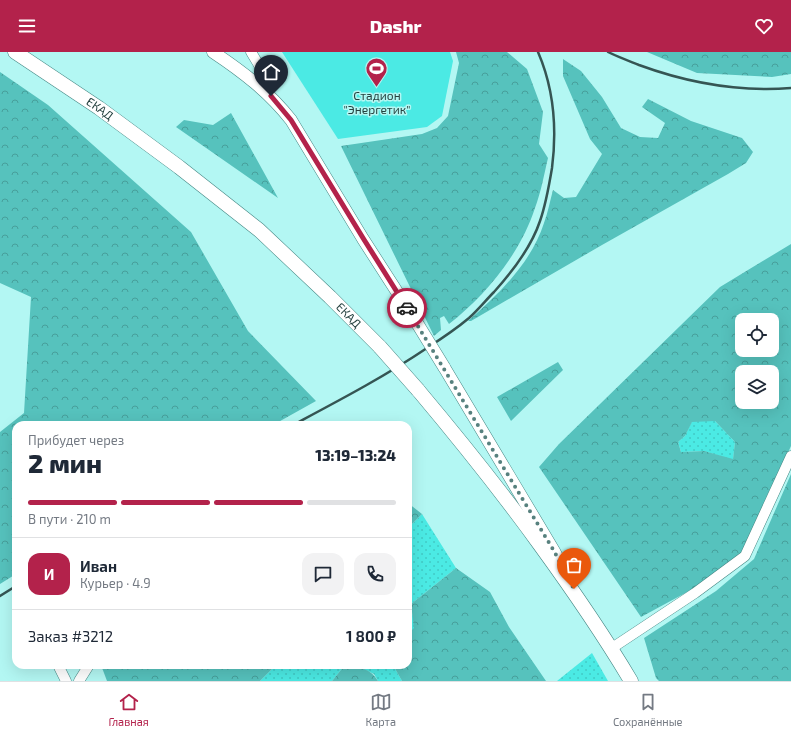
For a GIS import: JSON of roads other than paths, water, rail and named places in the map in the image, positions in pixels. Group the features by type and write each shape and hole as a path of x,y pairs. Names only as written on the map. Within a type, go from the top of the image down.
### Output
{"highway":[{"name":"ЕКАД","path":"15,52 106,112 259,230 380,347 418,390 497,486 581,601 612,648 630,679"}],"main road":[{"path":"213,52 264,90 277,102 291,120 444,367 554,551 581,601"}],"street":[{"path":"251,52 270,85 264,90"},
{"path":"612,648 695,593 745,556 791,456"},
{"path":"60,669 66,681"},
{"path":"79,681 86,669"}],"railway":[{"path":"301,421 378,379 454,330 479,308 521,259 532,241 542,215 546,202 552,168 554,139 553,109 548,80 538,52"},
{"path":"608,52 639,65 676,77 714,85 752,89 791,88"},
{"path":"0,596 12,588"}],"place":[{"name":"Стадион \"Энергетик\"","path":"377,88"}]}
